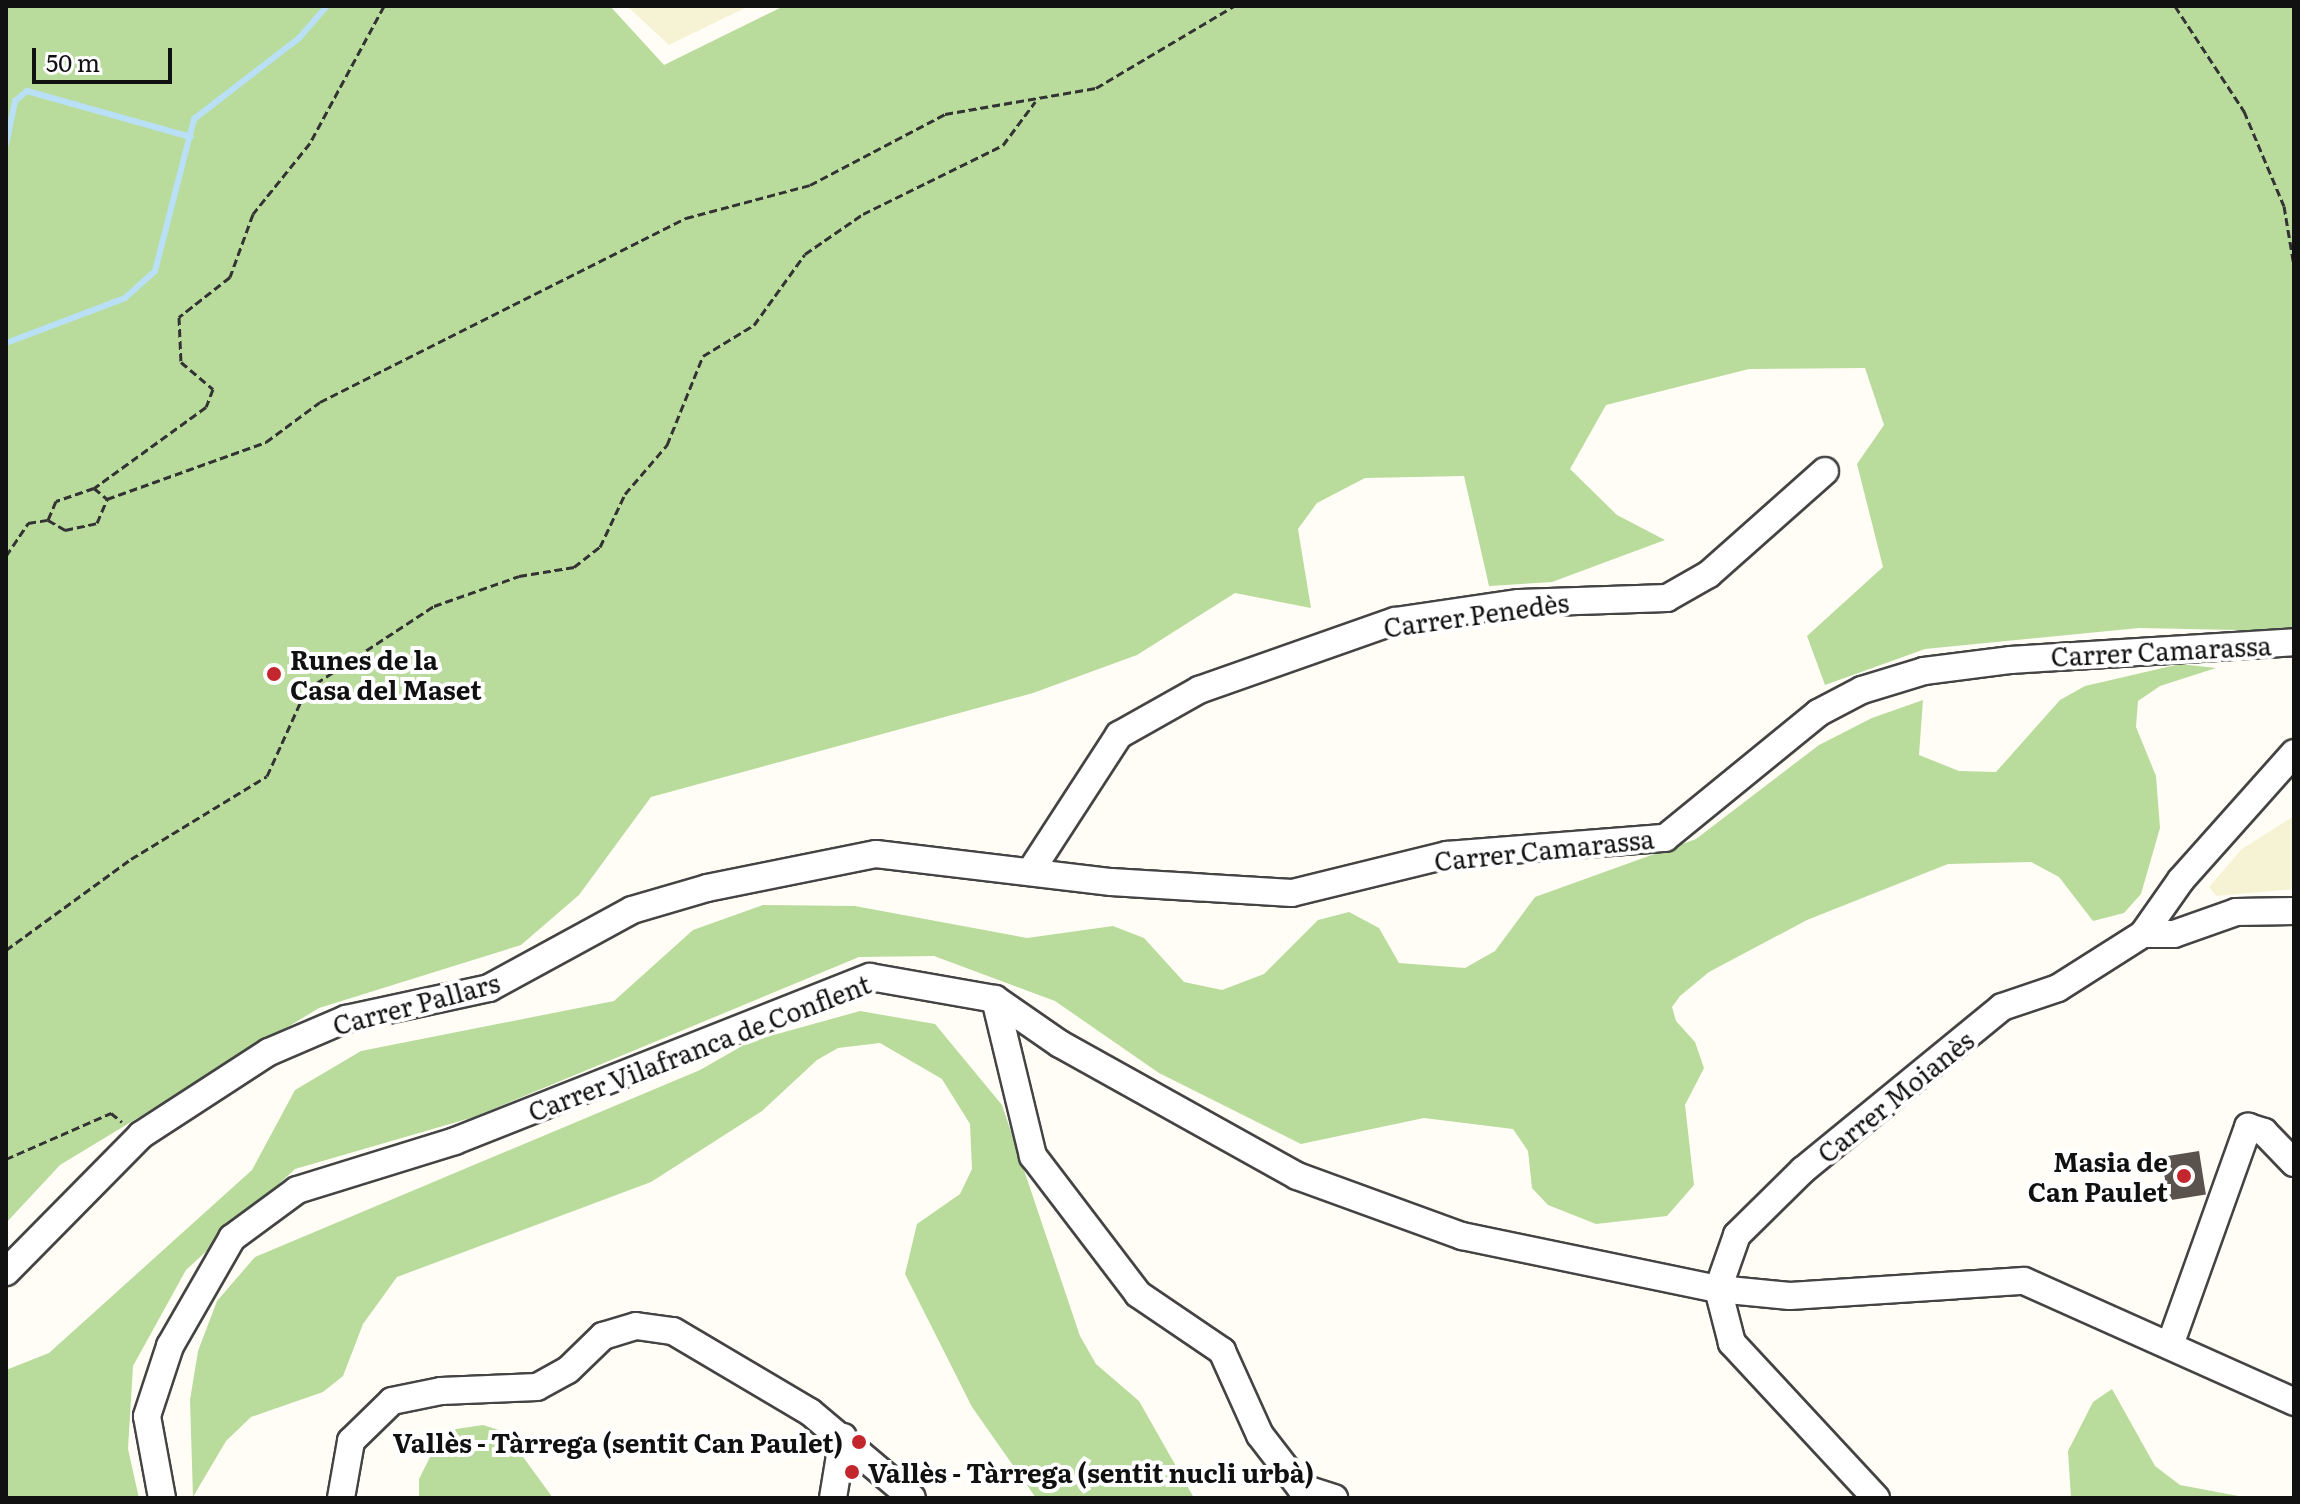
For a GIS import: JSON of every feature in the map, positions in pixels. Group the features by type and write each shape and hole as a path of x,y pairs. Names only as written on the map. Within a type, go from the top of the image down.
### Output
{"street":[{"name":"Carrer Penedès","path":"1032,869 1119,735 1199,690 1395,621 1519,603 1667,598 1709,574 1825,471"},
{"name":"Carrer Camarassa","path":"1032,869 1111,882 1292,893 1447,855 1665,838 1818,713 1874,686 1924,671 2011,660 2294,642"},
{"name":"Carrer Moianès","path":"1718,1289 1737,1235 1803,1170 2002,1007 2058,988 2143,934 2181,880 2294,753"},
{"name":"Carrer Pallars","path":"6,1272 134,1142 308,1032 489,988 632,910 876,854 1032,869"},
{"path":"2143,934 2174,934 2236,912 2294,911"},
{"name":"Carrer Vilafranca de Conflent","path":"162,1498 147,1416 170,1346 232,1238 297,1190 455,1141 870,977 995,999 1060,1044 1297,1176 1462,1236 1718,1289 1790,1296 2024,1281 2294,1402"},
{"path":"995,999 1033,1156 1138,1294 1222,1351 1260,1435 1300,1487 1334,1498"},
{"path":"2170,1345 2238,1141 2248,1127 2264,1132 2294,1163"},
{"path":"1718,1289 1732,1343 1876,1498"},
{"path":"341,1498 351,1441 392,1401 441,1391 537,1387 603,1336 636,1326 699,1344 843,1437 912,1498"},
{"path":"833,1498 843,1437"}],"path":[{"path":"48,520 56,501 94,488 206,407 213,389 181,362 179,317 230,277 253,214 310,143 384,6"},
{"path":"6,556 28,523 48,520 65,530 97,523 107,499 266,442 320,402 686,218 810,185 945,114 1035,101 1096,88 1234,6"},
{"path":"2175,6 2244,111 2284,206 2294,266"},
{"path":"6,950 131,859 267,776 306,690 434,606 519,576 574,567 600,547 625,494 667,445 703,356 754,325 805,254 863,214 1003,145 1035,101"},
{"path":"94,488 107,499"},
{"path":"6,1159 111,1113 134,1142"}],"shaded area":[{"path":"627,6 749,6 669,45"},
{"path":"2294,816 2294,889 2216,896 2209,887 2242,849"}],"green space":[{"path":"6,6 610,6 664,65 784,6 2294,6 2294,631 2139,628 1925,649 1825,685 1807,636 1883,567 1857,464 1884,425 1865,368 1749,369 1606,405 1570,469 1617,515 1665,540 1552,582 1489,586 1464,476 1365,478 1317,503 1298,529 1311,608 1235,593 1137,655 1033,693 651,797 579,895 521,945 319,1008 60,1165 6,1223"},
{"path":"2180,664 2216,668 2160,686 2138,701 2136,727 2156,776 2160,828 2141,894 2124,913 2093,921 2059,877 2031,862 1948,864 1807,920 1709,972 1680,996 1672,1007 1676,1021 1695,1042 1704,1068 1685,1105 1694,1185 1667,1216 1596,1224 1548,1205 1532,1188 1528,1151 1513,1129 1424,1118 1301,1144 1159,1073 1055,1001 934,956 859,957 474,1117 295,1169 186,1270 133,1366 128,1449 139,1498 6,1497 6,1370 49,1353 252,1170 295,1090 361,1051 614,1001 693,930 763,905 855,906 1027,938 1113,926 1144,938 1184,982 1222,990 1264,974 1318,920 1349,912 1379,928 1399,963 1465,968 1495,951 1535,897 1696,839 1819,745 1872,718 1923,700 1919,755 1959,771 1996,772 2060,700 2085,686"},
{"path":"860,1011 935,1024 1002,1105 1080,1336 1096,1364 1139,1401 1194,1498 1036,1498 972,1407 905,1274 917,1224 960,1194 972,1169 970,1124 942,1079 880,1043 838,1048 817,1060 762,1111 651,1182 397,1277 363,1324 343,1376 323,1392 251,1417 226,1441 193,1497 190,1400 198,1351 217,1301 255,1257 700,1070 749,1042"},
{"path":"2112,1389 2155,1466 2180,1485 2249,1498 2071,1498 2068,1451 2093,1402"},
{"path":"483,1425 505,1432 553,1498 419,1498 419,1479 436,1445 456,1429"}],"building":[{"name":"Masia de Can Paulet","path":"2199,1151 2206,1194 2168,1200 2161,1157"}],"waterway":[{"path":"6,343 125,298 155,271 194,119 299,38 327,6"},
{"path":"6,145 15,101 27,91 191,137"}],"place":[{"name":"Runes de la Casa del Maset","path":"274,674"},
{"name":"Masia de Can Paulet","path":"2184,1176"},
{"name":"Vallès - Tàrrega (sentit Can Paulet)","path":"859,1442"},
{"name":"Vallès - Tàrrega (sentit nucli urbà)","path":"852,1472"}]}
